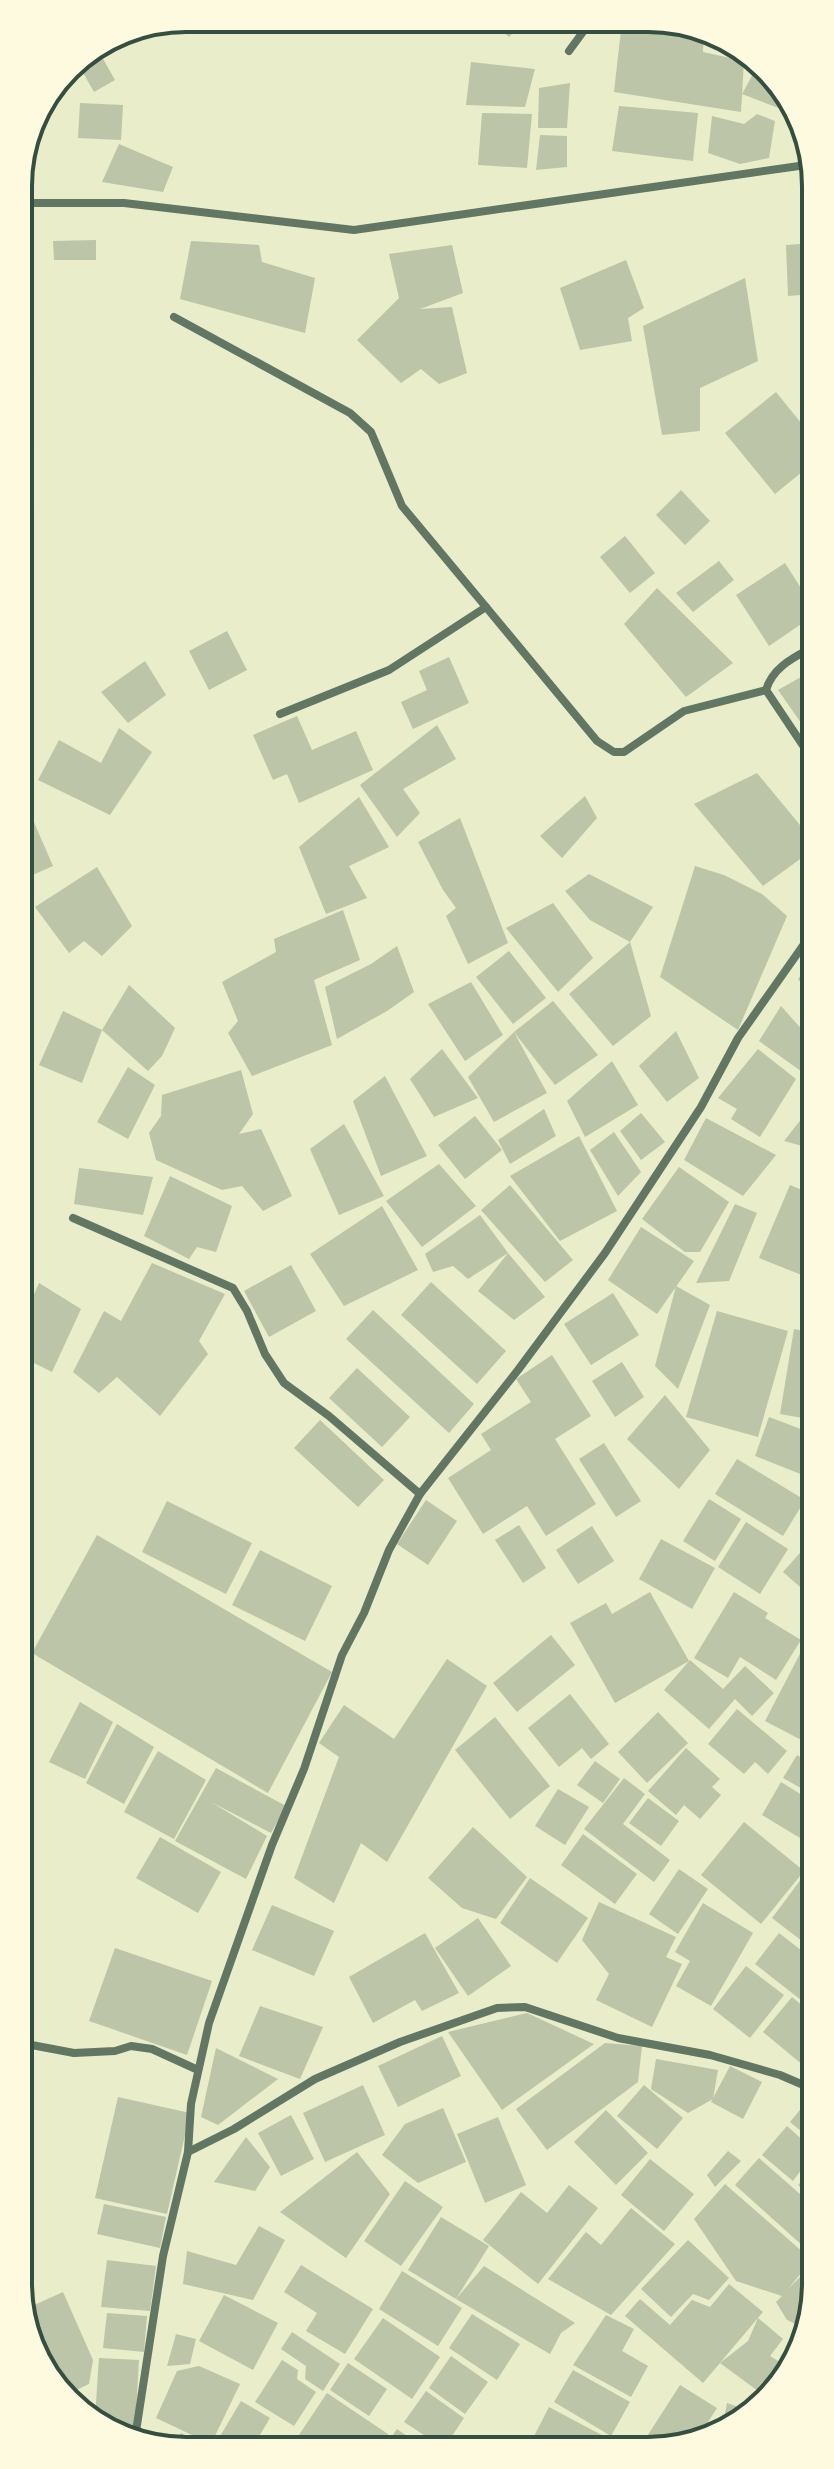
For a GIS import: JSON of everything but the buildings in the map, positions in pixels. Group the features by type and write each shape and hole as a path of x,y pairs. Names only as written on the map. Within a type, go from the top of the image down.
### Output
{"street":[{"path":"569,51 583,32"},
{"path":"32,203 124,203 354,230 801,166"},
{"path":"174,317 350,413 371,432 402,506 597,741 614,752 624,752 684,711 766,690"},
{"path":"280,714 389,670 486,607"},
{"path":"802,653 770,676 766,690 802,744"},
{"path":"136,2428 163,2256 188,2152 191,2104 209,2023 272,1845 304,1769 342,1655 364,1613 389,1550 420,1494 605,1253 701,1107 738,1038 802,947"},
{"path":"73,1218 233,1288 247,1311 265,1354 284,1383 329,1416 420,1494"},
{"path":"188,2152 234,2129 315,2079 387,2047 497,2008 525,2007 618,2038 710,2055 802,2084"},
{"path":"32,2045 74,2053 115,2051 131,2046 152,2049 198,2070"}]}
